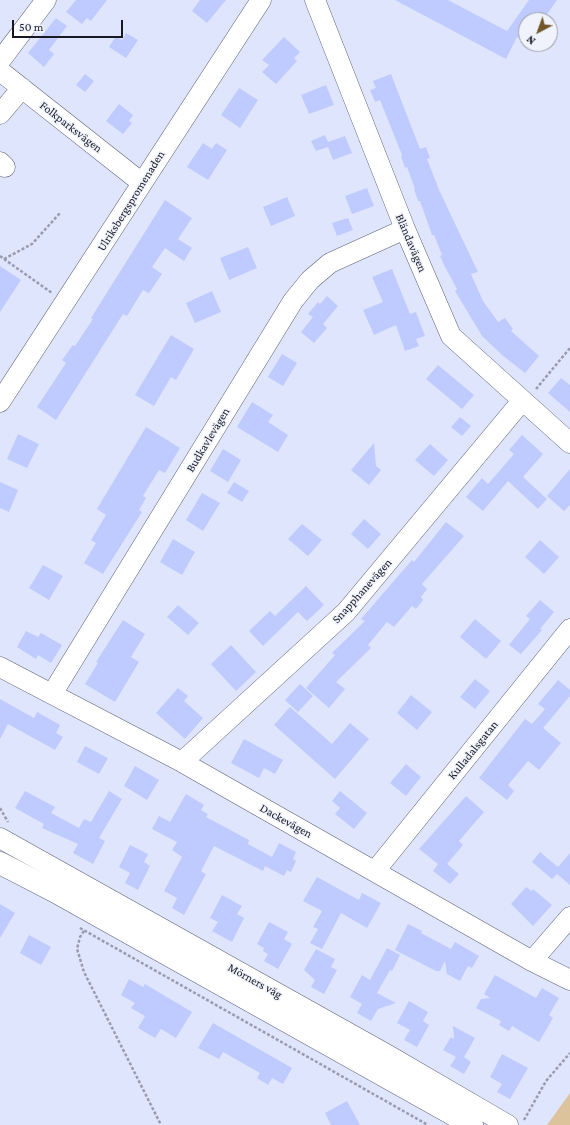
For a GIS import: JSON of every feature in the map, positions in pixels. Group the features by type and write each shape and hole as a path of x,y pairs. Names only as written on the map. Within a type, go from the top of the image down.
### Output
{"main road":[{"name":"Mörners väg","path":"0,857 54,891"},
{"name":"Mörners väg","path":"0,863 54,891 472,1125"}],"street":[{"path":"0,61 46,0"},
{"name":"Ulriksbergspromenaden","path":"1,396 65,302 261,0"},
{"name":"Bländavägen","path":"315,0 405,229 451,336 570,443"},
{"name":"Folkparksvägen","path":"0,71 142,183"},
{"path":"0,114 22,88"},
{"name":"Budkavlevägen","path":"52,694 293,301 310,280 330,262 405,229"},
{"name":"Snapphanevägen","path":"182,762 346,612 523,402"},
{"name":"Kulladalsgatan","path":"375,871 570,629"},
{"name":"Dackevägen","path":"0,667 182,762 532,961 570,980"},
{"name":"Mörners väg","path":"0,838 386,1054 515,1124"},
{"path":"532,961 570,917"}],"path":[{"path":"4,259 32,244 49,227 60,213"},
{"path":"0,256 65,302"},
{"path":"523,402 570,348"},
{"path":"78,927 428,1125"},
{"path":"84,931 80,937 77,950 84,972 162,1125"},
{"path":"515,1124 546,1081 570,1053"}],"shaded area":[{"path":"570,1093 570,1125 547,1125"}],"building":[{"path":"76,0 107,0 91,21 87,18 82,24 66,12"},
{"path":"200,0 226,0 207,23 192,11"},
{"path":"395,0 448,0 507,31 518,16 518,38 506,59"},
{"path":"529,0 557,0 549,12 520,12"},
{"path":"56,18 67,26 49,50 54,54 44,67 28,53"},
{"path":"126,33 138,40 126,58 109,47 116,36 122,40"},
{"path":"284,37 300,52 294,58 297,61 276,84 262,72 269,65 262,60"},
{"path":"85,74 94,81 85,92 76,85"},
{"path":"391,74 420,149 426,147 430,158 427,159 440,192 478,272 471,274 483,301 498,322 505,318 513,329 511,331 539,356 525,373 502,355 482,336 455,291 457,289 440,256 442,255 434,235 432,235 420,201 418,201 407,167 405,168 402,155 380,100 375,102 370,90 376,88 373,81"},
{"path":"326,85 334,105 309,114 301,95"},
{"path":"239,88 258,100 240,128 221,115"},
{"path":"119,104 133,115 129,121 132,123 123,134 106,121"},
{"path":"325,135 328,142 345,136 352,153 333,160 328,147 316,151 311,141"},
{"path":"203,143 212,149 216,143 227,150 208,180 187,167"},
{"path":"367,188 374,206 352,214 345,196"},
{"path":"287,197 295,216 271,226 263,207"},
{"path":"165,200 192,218 178,239 192,248 184,261 165,248 152,267 162,274 149,293 143,290 127,316 123,314 56,420 37,407 66,363 62,360 73,345 75,346 93,319 91,318"},
{"path":"348,218 353,230 337,236 332,223"},
{"path":"248,247 257,268 229,280 220,258"},
{"path":"0,266 21,280 0,312"},
{"path":"392,269 410,314 416,312 425,336 416,339 419,346 405,351 396,325 374,335 363,310 383,302 372,277"},
{"path":"212,291 221,312 195,323 186,303"},
{"path":"327,296 338,306 323,324 327,328 314,343 301,332 313,317 308,314 318,302 320,304"},
{"path":"171,335 194,349 176,380 171,377 154,406 135,395"},
{"path":"282,354 297,363 283,386 268,377"},
{"path":"438,365 474,395 462,409 426,379"},
{"path":"561,378 570,385 570,412 548,393"},
{"path":"252,402 273,415 268,422 288,435 278,452 237,427"},
{"path":"460,417 471,426 462,436 451,427"},
{"path":"146,427 180,448 165,473 159,470 143,496 146,498 139,510 142,512 103,574 84,563 96,543 91,540 106,515 97,509"},
{"path":"18,434 39,444 27,468 7,459"},
{"path":"522,435 543,454 523,477 547,499 538,509 508,481 483,511 466,497 482,478 488,484 514,454 509,450"},
{"path":"374,443 376,466 381,470 369,485 351,470"},
{"path":"430,444 448,460 434,476 415,460"},
{"path":"223,449 241,460 228,482 210,471"},
{"path":"570,469 570,505 564,511 547,496"},
{"path":"0,482 18,490 9,512 0,508"},
{"path":"234,482 249,491 242,502 227,493"},
{"path":"202,493 220,503 203,531 186,520"},
{"path":"364,519 381,534 368,549 351,534"},
{"path":"446,522 464,536 422,584 427,589 421,597 423,600 416,609 412,606 394,627 387,622 368,645 371,648 336,682 345,689 329,708 306,688 335,655 332,653 365,621 361,619 412,560 414,562"},
{"path":"302,524 322,540 308,556 288,539"},
{"path":"173,539 195,552 182,575 160,562"},
{"path":"540,540 559,557 544,574 525,557"},
{"path":"43,565 63,576 49,600 29,588"},
{"path":"306,586 324,605 307,621 298,612 263,646 249,631 270,611 275,616"},
{"path":"540,600 554,612 540,629 542,630 521,654 509,645 530,619 526,616"},
{"path":"178,605 199,623 188,635 167,617"},
{"path":"475,619 501,641 486,659 460,637"},
{"path":"123,620 145,634 131,657 139,662 115,702 85,684 98,663 96,662"},
{"path":"26,631 38,637 41,633 62,645 51,663 38,655 36,659 17,647"},
{"path":"231,645 256,672 236,691 211,664"},
{"path":"475,679 490,691 475,709 460,697"},
{"path":"558,680 570,690 570,696 543,728 561,743 539,770 528,761 508,785 514,791 507,800 479,778 525,719 532,724 545,709 538,704"},
{"path":"300,684 313,696 298,712 285,700"},
{"path":"178,688 188,696 184,701 203,718 185,739 156,713"},
{"path":"411,695 432,712 417,730 397,713"},
{"path":"0,699 34,718 37,712 60,725 56,733 63,737 55,750 8,724 0,739"},
{"path":"290,707 332,744 350,723 369,739 335,779 274,725"},
{"path":"244,739 283,760 275,774 264,768 259,778 231,763"},
{"path":"85,746 108,758 99,774 77,762"},
{"path":"406,764 421,777 406,796 390,783"},
{"path":"135,766 159,780 147,800 124,786"},
{"path":"25,791 55,807 51,813 79,828 84,819 91,822 109,791 122,799 99,838 105,841 93,864 73,853 78,844 42,828 44,824 15,808"},
{"path":"340,791 367,813 354,829 335,814 340,808 332,801"},
{"path":"186,794 204,805 201,810 208,814 206,817 249,840 248,844 272,857 279,843 296,852 293,859 296,861 291,872 287,870 284,876 265,866 263,871 214,846 201,871 206,874 184,915 172,908 177,898 164,891 182,857 172,850 177,842 152,829 159,816 170,822"},
{"path":"466,796 484,812 459,841 463,845 447,864 459,874 450,884 433,871 438,864 419,849"},
{"path":"130,845 148,854 144,862 150,866 138,890 125,883 130,873 119,867"},
{"path":"540,852 558,867 570,853 570,885 557,874 552,879 532,862"},
{"path":"317,877 359,900 362,893 381,903 367,928 341,913 322,949 310,943 318,929 313,927 322,911 303,901"},
{"path":"526,887 532,891 533,889 552,905 533,926 511,904"},
{"path":"222,895 242,906 237,914 244,918 232,942 212,931 218,922 210,918"},
{"path":"0,904 15,913 0,938"},
{"path":"269,922 288,932 284,939 292,944 278,969 264,961 268,954 263,951 264,948 257,944"},
{"path":"408,924 422,931 421,933 451,949 455,942 479,956 472,968 468,966 460,981 447,974 445,961 440,971 436,971 395,950"},
{"path":"29,935 51,947 41,965 20,953"},
{"path":"387,948 400,955 392,971 390,970 377,993 396,1003 378,1009 371,1021 357,1013 362,1004 350,997 362,975 370,980"},
{"path":"316,949 335,959 331,967 337,970 324,994 311,987 315,980 304,970"},
{"path":"495,975 536,998 542,988 559,998 549,1015 553,1018 539,1042 512,1026 509,1031 499,1025 501,1021 476,1008 481,999 490,998 484,994"},
{"path":"129,979 143,987 145,984 192,1012 176,1038 161,1029 155,1038 138,1028 145,1016 131,1008 135,1003 121,995"},
{"path":"409,1001 428,1012 423,1021 429,1025 417,1047 404,1040 410,1030 397,1023"},
{"path":"213,1023 292,1068 283,1084 272,1078 268,1085 257,1078 260,1073 223,1052 219,1059 198,1048"},
{"path":"453,1026 475,1038 464,1057 471,1062 464,1074 450,1066 456,1057 443,1050 451,1037 454,1039"},
{"path":"502,1054 528,1068 510,1099 497,1092 502,1084 490,1077"},
{"path":"347,1101 360,1125 331,1125 325,1113"}]}
